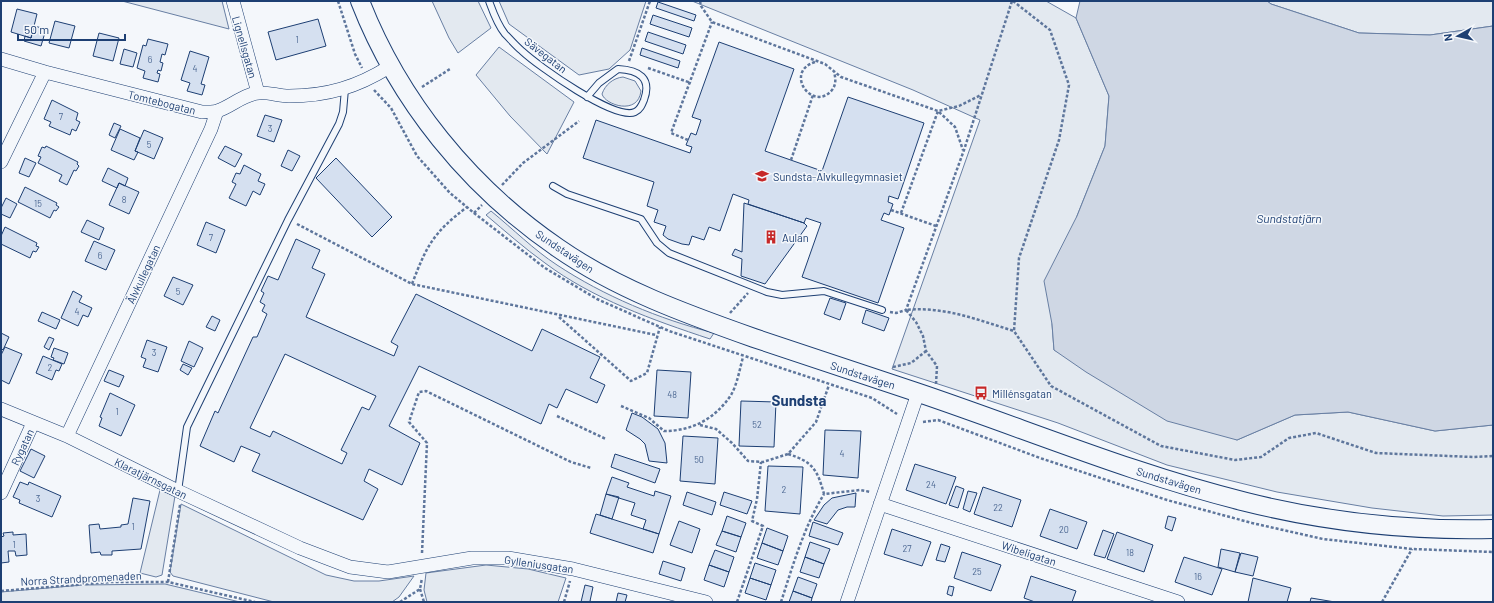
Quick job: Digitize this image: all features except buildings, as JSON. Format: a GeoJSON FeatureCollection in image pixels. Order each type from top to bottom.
{"type":"FeatureCollection","features":[{"type":"Feature","properties":{"kind":"street","name":"Lignellsgatan"},"geometry":{"type":"LineString","coordinates":[[232,1],[258,93]]}},
{"type":"Feature","properties":{"kind":"street","name":"Sundstavägen"},"geometry":{"type":"LineString","coordinates":[[360,1],[389,67],[408,96],[457,160],[486,192],[556,247],[593,270],[669,306],[717,325],[1125,466],[1246,502],[1310,516],[1398,528],[1493,529]]}},
{"type":"Feature","properties":{"kind":"street","name":"Tomtebogatan"},"geometry":{"type":"LineString","coordinates":[[1,59],[45,72],[202,112],[217,111],[244,97],[258,93],[288,96],[318,94],[345,89],[368,80],[389,67]]}},
{"type":"Feature","properties":{"kind":"street"},"geometry":{"type":"LineString","coordinates":[[1,162],[45,72]]}},
{"type":"Feature","properties":{"kind":"street","name":"Älvkullegatan"},"geometry":{"type":"LineString","coordinates":[[67,436],[211,129],[217,111]]}},
{"type":"Feature","properties":{"kind":"street"},"geometry":{"type":"LineString","coordinates":[[847,602],[881,499],[926,396]]}},
{"type":"Feature","properties":{"kind":"street","name":"Klaratjärnsgatan"},"geometry":{"type":"LineString","coordinates":[[1,409],[67,436],[178,491],[300,548]]}},
{"type":"Feature","properties":{"kind":"street","name":"Rygatan"},"geometry":{"type":"LineString","coordinates":[[1,493],[33,423]]}},
{"type":"Feature","properties":{"kind":"street","name":"Wibeligatan"},"geometry":{"type":"LineString","coordinates":[[881,499],[1178,602]]}},
{"type":"Feature","properties":{"kind":"street","name":"Gylleniusgatan"},"geometry":{"type":"LineString","coordinates":[[300,548],[350,568],[388,572],[472,558],[508,558],[574,569],[706,602]]}},
{"type":"Feature","properties":{"kind":"lane","name":"Sävegatan"},"geometry":{"type":"LineString","coordinates":[[489,1],[494,16],[504,32],[523,52],[587,97],[608,108],[627,113],[636,112],[642,106],[647,91],[647,84],[644,78],[626,70]]}},
{"type":"Feature","properties":{"kind":"lane"},"geometry":{"type":"LineString","coordinates":[[587,97],[609,74],[618,69],[626,70]]}},
{"type":"Feature","properties":{"kind":"lane"},"geometry":{"type":"LineString","coordinates":[[178,491],[187,427],[288,220],[338,124],[343,112],[345,89]]}},
{"type":"Feature","properties":{"kind":"lane"},"geometry":{"type":"LineString","coordinates":[[554,186],[567,194],[641,219],[657,243],[669,252],[767,292],[782,296],[824,291],[882,310]]}},
{"type":"Feature","properties":{"kind":"path"},"geometry":{"type":"LineString","coordinates":[[338,1],[360,65]]}},
{"type":"Feature","properties":{"kind":"path"},"geometry":{"type":"LineString","coordinates":[[626,70],[650,1]]}},
{"type":"Feature","properties":{"kind":"path"},"geometry":{"type":"LineString","coordinates":[[700,1],[700,6],[712,22],[830,67],[841,77],[938,111],[955,127],[964,150]]}},
{"type":"Feature","properties":{"kind":"path"},"geometry":{"type":"LineString","coordinates":[[906,310],[964,150],[1013,1],[1050,30],[1069,85],[1060,140],[1019,258],[1014,331],[1051,386],[1161,446],[1235,460],[1261,457],[1289,438],[1316,433],[1376,453],[1473,457],[1493,456]]}},
{"type":"Feature","properties":{"kind":"path"},"geometry":{"type":"LineString","coordinates":[[688,140],[671,133],[691,83],[712,22]]}},
{"type":"Feature","properties":{"kind":"path"},"geometry":{"type":"LineString","coordinates":[[629,61],[636,64]]}},
{"type":"Feature","properties":{"kind":"path"},"geometry":{"type":"LineString","coordinates":[[818,62],[808,65],[802,74],[803,86],[806,91],[813,95],[822,96],[832,91],[836,80],[834,72]]}},
{"type":"Feature","properties":{"kind":"path"},"geometry":{"type":"LineString","coordinates":[[644,66],[691,83]]}},
{"type":"Feature","properties":{"kind":"path"},"geometry":{"type":"LineString","coordinates":[[417,90],[450,69]]}},
{"type":"Feature","properties":{"kind":"path"},"geometry":{"type":"LineString","coordinates":[[791,160],[813,95]]}},
{"type":"Feature","properties":{"kind":"path"},"geometry":{"type":"LineString","coordinates":[[938,111],[959,106],[981,95]]}},
{"type":"Feature","properties":{"kind":"path"},"geometry":{"type":"LineString","coordinates":[[901,213],[938,111]]}},
{"type":"Feature","properties":{"kind":"path"},"geometry":{"type":"LineString","coordinates":[[505,182],[522,163],[579,121]]}},
{"type":"Feature","properties":{"kind":"path"},"geometry":{"type":"LineString","coordinates":[[412,284],[426,250],[440,229],[467,207]]}},
{"type":"Feature","properties":{"kind":"path"},"geometry":{"type":"LineString","coordinates":[[891,210],[936,226]]}},
{"type":"Feature","properties":{"kind":"path"},"geometry":{"type":"LineString","coordinates":[[288,220],[412,284],[558,316],[656,335]]}},
{"type":"Feature","properties":{"kind":"path"},"geometry":{"type":"LineString","coordinates":[[882,310],[896,313],[906,310],[926,308],[956,313],[1014,331]]}},
{"type":"Feature","properties":{"kind":"path"},"geometry":{"type":"LineString","coordinates":[[906,310],[916,322],[923,336],[926,351],[937,366],[926,396]]}},
{"type":"Feature","properties":{"kind":"path"},"geometry":{"type":"LineString","coordinates":[[558,316],[631,381],[646,373],[656,335],[660,327]]}},
{"type":"Feature","properties":{"kind":"path"},"geometry":{"type":"LineString","coordinates":[[621,406],[649,418],[664,431],[679,431],[700,425],[718,410],[732,394],[743,357]]}},
{"type":"Feature","properties":{"kind":"path"},"geometry":{"type":"LineString","coordinates":[[700,425],[716,428],[748,461],[761,462],[788,454],[816,422],[829,385]]}},
{"type":"Feature","properties":{"kind":"path"},"geometry":{"type":"LineString","coordinates":[[400,602],[420,590],[423,583],[422,567],[427,443],[409,422],[420,392],[426,391],[572,462],[591,468]]}},
{"type":"Feature","properties":{"kind":"path"},"geometry":{"type":"LineString","coordinates":[[557,416],[606,439]]}},
{"type":"Feature","properties":{"kind":"path"},"geometry":{"type":"LineString","coordinates":[[781,602],[802,541],[816,508],[824,494],[819,474],[808,461],[788,454]]}},
{"type":"Feature","properties":{"kind":"path"},"geometry":{"type":"LineString","coordinates":[[737,602],[764,526],[752,521],[757,499],[761,462]]}},
{"type":"Feature","properties":{"kind":"path"},"geometry":{"type":"LineString","coordinates":[[824,494],[860,490],[881,499]]}},
{"type":"Feature","properties":{"kind":"path"},"geometry":{"type":"LineString","coordinates":[[168,582],[180,504],[178,491]]}},
{"type":"Feature","properties":{"kind":"path"},"geometry":{"type":"LineString","coordinates":[[1382,602],[1412,549]]}},
{"type":"Feature","properties":{"kind":"path"},"geometry":{"type":"LineString","coordinates":[[564,602],[574,569]]}},
{"type":"Feature","properties":{"kind":"path","name":"Norra Strandpromenaden"},"geometry":{"type":"LineString","coordinates":[[1,591],[103,582],[168,582],[255,602]]}},
{"type":"Feature","properties":{"kind":"path"},"geometry":{"type":"LineString","coordinates":[[420,590],[424,602]]}},
{"type":"Feature","properties":{"kind":"shaded area"},"geometry":{"type":"Polygon","coordinates":[[[122,1],[222,1],[229,29],[122,1]]]}},
{"type":"Feature","properties":{"kind":"shaded area"},"geometry":{"type":"Polygon","coordinates":[[[432,1],[478,1],[491,28],[458,53],[449,38],[432,1]]]}},
{"type":"Feature","properties":{"kind":"shaded area"},"geometry":{"type":"Polygon","coordinates":[[[499,1],[646,1],[630,50],[609,69],[579,75],[509,24],[499,1]]]}},
{"type":"Feature","properties":{"kind":"shaded area"},"geometry":{"type":"Polygon","coordinates":[[[692,1],[1046,1],[1076,18],[1109,96],[1105,146],[1077,216],[1052,324],[1054,350],[1237,440],[1295,415],[1348,412],[1435,431],[1493,425],[1493,515],[1443,516],[1372,508],[1277,492],[1167,465],[1058,423],[892,369],[980,120],[913,90],[692,1]]]}},
{"type":"Feature","properties":{"kind":"shaded area"},"geometry":{"type":"Polygon","coordinates":[[[1267,1],[1493,1],[1493,26],[1430,35],[1359,33],[1271,4],[1267,1]]]}},
{"type":"Feature","properties":{"kind":"shaded area"},"geometry":{"type":"Polygon","coordinates":[[[499,47],[574,102],[547,154],[510,116],[476,75],[499,47]]]}},
{"type":"Feature","properties":{"kind":"shaded area"},"geometry":{"type":"Polygon","coordinates":[[[623,77],[635,81],[641,91],[639,99],[634,104],[628,106],[622,106],[609,102],[602,94],[610,82],[623,77]]]}},
{"type":"Feature","properties":{"kind":"shaded area"},"geometry":{"type":"Polygon","coordinates":[[[491,211],[548,259],[594,287],[653,314],[714,333],[710,339],[645,316],[603,298],[564,276],[545,263],[486,215],[491,211]]]}},
{"type":"Feature","properties":{"kind":"shaded area"},"geometry":{"type":"Polygon","coordinates":[[[160,490],[175,496],[162,575],[156,577],[140,573],[160,490]]]}},
{"type":"Feature","properties":{"kind":"shaded area"},"geometry":{"type":"Polygon","coordinates":[[[181,504],[326,575],[354,581],[379,581],[414,576],[399,597],[392,602],[274,602],[173,576],[170,572],[181,504]]]}},
{"type":"Feature","properties":{"kind":"shaded area"},"geometry":{"type":"Polygon","coordinates":[[[486,565],[528,569],[566,578],[558,602],[427,602],[424,590],[426,573],[486,565]]]}},
{"type":"Feature","properties":{"kind":"shaded area"},"geometry":{"type":"Polygon","coordinates":[[[165,584],[240,602],[1,602],[1,592],[83,585],[165,584]]]}},
{"type":"Feature","properties":{"kind":"water","name":"Sundstatjärn"},"geometry":{"type":"Polygon","coordinates":[[[1080,1],[1267,1],[1271,4],[1359,33],[1430,35],[1493,26],[1493,425],[1435,431],[1348,412],[1295,415],[1237,440],[1167,421],[1086,372],[1054,350],[1052,324],[1044,281],[1077,216],[1105,146],[1109,96],[1076,18],[1080,1]]]}},
{"type":"Feature","properties":{"kind":"place","name":"Sundsta-Älvkullegymnasiet"},"geometry":{"type":"Point","coordinates":[762,176]}},
{"type":"Feature","properties":{"kind":"place","name":"Aulan"},"geometry":{"type":"Point","coordinates":[771,237]}},
{"type":"Feature","properties":{"kind":"place","name":"Millénsgatan"},"geometry":{"type":"Point","coordinates":[981,393]}},
{"type":"Feature","properties":{"kind":"district","name":"Sundsta"},"geometry":{"type":"Point","coordinates":[799,400]}}]}
